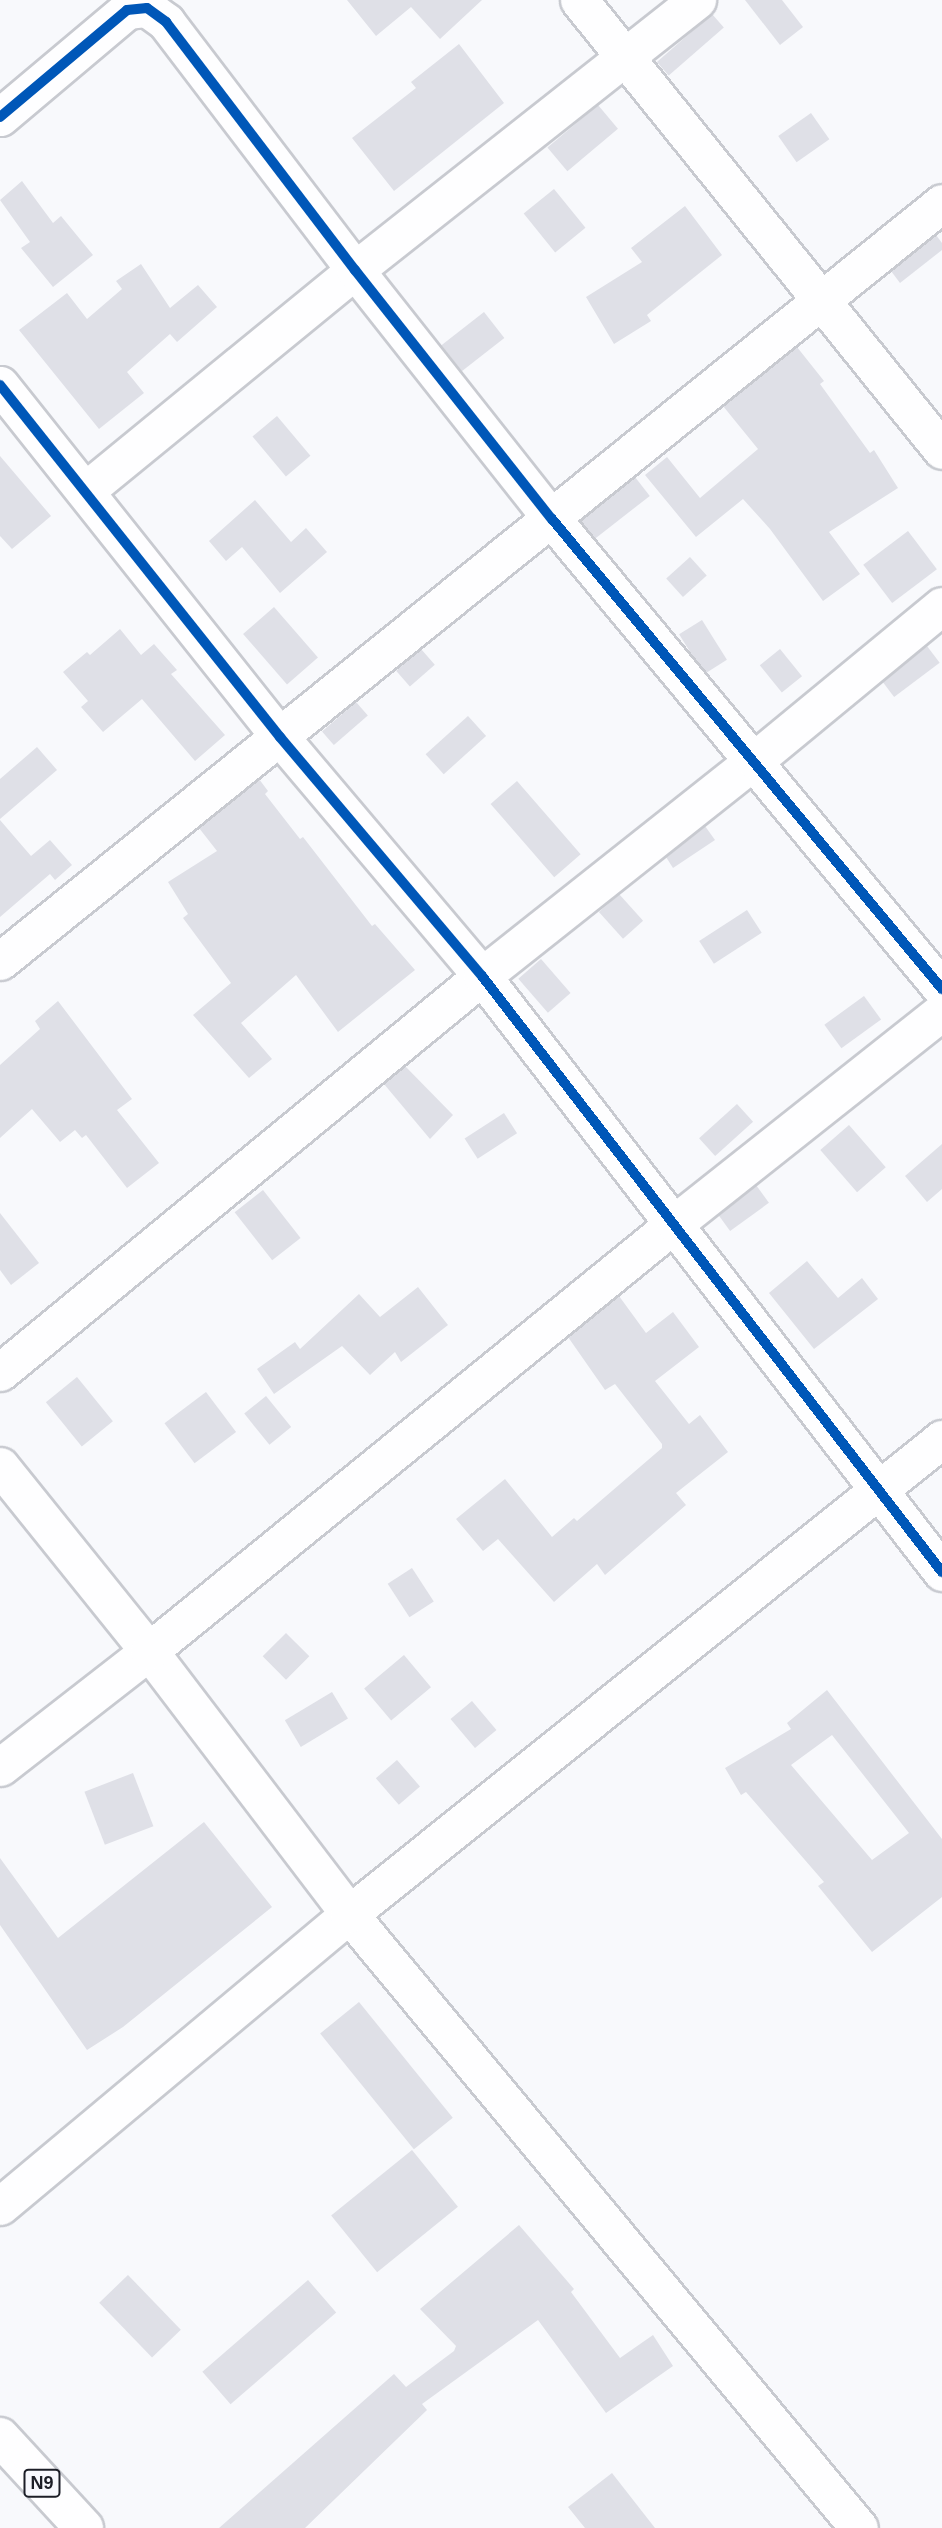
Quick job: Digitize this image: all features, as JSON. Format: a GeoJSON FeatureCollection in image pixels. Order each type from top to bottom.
{"type":"FeatureCollection","features":[{"type":"Feature","properties":{"kind":"main road","name":"N9"},"geometry":{"type":"LineString","coordinates":[[0,2437],[84,2528]]}},
{"type":"Feature","properties":{"kind":"street"},"geometry":{"type":"LineString","coordinates":[[579,0],[942,450]]}},
{"type":"Feature","properties":{"kind":"street"},"geometry":{"type":"LineString","coordinates":[[85,491],[355,270],[697,0]]}},
{"type":"Feature","properties":{"kind":"street"},"geometry":{"type":"LineString","coordinates":[[0,117],[127,10],[147,8],[166,22],[355,270],[552,519],[942,989]]}},
{"type":"Feature","properties":{"kind":"street"},"geometry":{"type":"LineString","coordinates":[[1,957],[552,519],[942,202]]}},
{"type":"Feature","properties":{"kind":"street"},"geometry":{"type":"LineString","coordinates":[[0,385],[280,737],[482,976],[676,1223],[942,1572]]}},
{"type":"Feature","properties":{"kind":"street"},"geometry":{"type":"LineString","coordinates":[[0,1372],[482,976],[754,760],[942,606]]}},
{"type":"Feature","properties":{"kind":"street"},"geometry":{"type":"LineString","coordinates":[[0,1767],[149,1651],[942,1011]]}},
{"type":"Feature","properties":{"kind":"street"},"geometry":{"type":"LineString","coordinates":[[0,2206],[348,1914],[942,1439]]}},
{"type":"Feature","properties":{"kind":"street"},"geometry":{"type":"LineString","coordinates":[[0,1466],[149,1651],[348,1914],[859,2528]]}},
{"type":"Feature","properties":{"kind":"building"},"geometry":{"type":"Polygon","coordinates":[[[347,0],[482,0],[440,39],[411,7],[376,36],[347,0]]]}},
{"type":"Feature","properties":{"kind":"building"},"geometry":{"type":"Polygon","coordinates":[[[745,0],[782,0],[803,27],[780,45],[745,0]]]}},
{"type":"Feature","properties":{"kind":"building"},"geometry":{"type":"Polygon","coordinates":[[[712,14],[724,28],[669,75],[657,62],[712,14]]]}},
{"type":"Feature","properties":{"kind":"building"},"geometry":{"type":"Polygon","coordinates":[[[459,44],[504,103],[394,191],[352,138],[416,88],[411,82],[459,44]]]}},
{"type":"Feature","properties":{"kind":"building"},"geometry":{"type":"Polygon","coordinates":[[[598,105],[618,129],[567,171],[547,147],[598,105]]]}},
{"type":"Feature","properties":{"kind":"building"},"geometry":{"type":"Polygon","coordinates":[[[811,113],[829,139],[797,162],[778,136],[811,113]]]}},
{"type":"Feature","properties":{"kind":"building"},"geometry":{"type":"Polygon","coordinates":[[[22,181],[53,223],[61,216],[93,255],[53,287],[21,248],[30,242],[0,200],[22,181]]]}},
{"type":"Feature","properties":{"kind":"building"},"geometry":{"type":"Polygon","coordinates":[[[554,189],[585,228],[555,252],[524,214],[554,189]]]}},
{"type":"Feature","properties":{"kind":"building"},"geometry":{"type":"Polygon","coordinates":[[[685,206],[722,255],[647,315],[651,321],[614,344],[586,297],[642,262],[631,248],[685,206]]]}},
{"type":"Feature","properties":{"kind":"building"},"geometry":{"type":"Polygon","coordinates":[[[936,235],[942,243],[942,250],[900,283],[891,271],[936,235]]]}},
{"type":"Feature","properties":{"kind":"building"},"geometry":{"type":"Polygon","coordinates":[[[141,264],[170,308],[198,285],[217,307],[177,342],[170,334],[127,372],[144,393],[99,429],[19,330],[67,293],[87,319],[122,289],[116,281],[141,264]]]}},
{"type":"Feature","properties":{"kind":"building"},"geometry":{"type":"Polygon","coordinates":[[[484,312],[504,338],[462,371],[441,345],[484,312]]]}},
{"type":"Feature","properties":{"kind":"building"},"geometry":{"type":"Polygon","coordinates":[[[797,347],[824,381],[820,384],[870,453],[874,450],[898,488],[829,532],[860,574],[823,601],[770,529],[743,499],[696,537],[645,475],[667,457],[700,498],[758,449],[723,406],[797,347]]]}},
{"type":"Feature","properties":{"kind":"building"},"geometry":{"type":"Polygon","coordinates":[[[277,416],[310,456],[286,476],[252,437],[277,416]]]}},
{"type":"Feature","properties":{"kind":"building"},"geometry":{"type":"Polygon","coordinates":[[[0,456],[51,516],[12,549],[0,536],[0,456]]]}},
{"type":"Feature","properties":{"kind":"building"},"geometry":{"type":"Polygon","coordinates":[[[635,477],[650,496],[595,539],[580,520],[635,477]]]}},
{"type":"Feature","properties":{"kind":"building"},"geometry":{"type":"Polygon","coordinates":[[[255,500],[291,542],[306,528],[327,552],[280,593],[242,547],[226,561],[209,541],[255,500]]]}},
{"type":"Feature","properties":{"kind":"building"},"geometry":{"type":"Polygon","coordinates":[[[908,531],[937,569],[892,603],[863,565],[908,531]]]}},
{"type":"Feature","properties":{"kind":"building"},"geometry":{"type":"Polygon","coordinates":[[[690,557],[707,576],[683,597],[666,578],[690,557]]]}},
{"type":"Feature","properties":{"kind":"building"},"geometry":{"type":"Polygon","coordinates":[[[274,607],[318,658],[287,684],[243,634],[274,607]]]}},
{"type":"Feature","properties":{"kind":"building"},"geometry":{"type":"Polygon","coordinates":[[[702,620],[727,660],[704,674],[679,634],[702,620]]]}},
{"type":"Feature","properties":{"kind":"building"},"geometry":{"type":"Polygon","coordinates":[[[120,629],[141,655],[154,644],[177,670],[171,674],[225,735],[195,761],[142,699],[103,732],[81,707],[88,701],[63,672],[87,652],[90,655],[120,629]]]}},
{"type":"Feature","properties":{"kind":"building"},"geometry":{"type":"Polygon","coordinates":[[[927,646],[940,663],[894,697],[881,680],[927,646]]]}},
{"type":"Feature","properties":{"kind":"building"},"geometry":{"type":"Polygon","coordinates":[[[421,649],[435,665],[410,686],[396,671],[421,649]]]}},
{"type":"Feature","properties":{"kind":"building"},"geometry":{"type":"Polygon","coordinates":[[[780,649],[802,676],[782,693],[760,665],[780,649]]]}},
{"type":"Feature","properties":{"kind":"building"},"geometry":{"type":"Polygon","coordinates":[[[356,702],[368,716],[334,745],[322,732],[356,702]]]}},
{"type":"Feature","properties":{"kind":"building"},"geometry":{"type":"Polygon","coordinates":[[[468,716],[486,736],[444,774],[426,754],[468,716]]]}},
{"type":"Feature","properties":{"kind":"building"},"geometry":{"type":"Polygon","coordinates":[[[37,747],[57,770],[0,819],[0,779],[37,747]]]}},
{"type":"Feature","properties":{"kind":"building"},"geometry":{"type":"Polygon","coordinates":[[[259,779],[268,791],[265,794],[300,839],[303,837],[372,926],[375,924],[415,970],[338,1032],[296,975],[241,1023],[272,1059],[249,1078],[193,1015],[231,983],[183,918],[188,914],[168,882],[217,851],[199,828],[259,779]]]}},
{"type":"Feature","properties":{"kind":"building"},"geometry":{"type":"Polygon","coordinates":[[[517,781],[581,854],[554,877],[491,804],[517,781]]]}},
{"type":"Feature","properties":{"kind":"building"},"geometry":{"type":"Polygon","coordinates":[[[0,820],[31,856],[50,840],[72,865],[55,880],[50,874],[0,917],[0,820]]]}},
{"type":"Feature","properties":{"kind":"building"},"geometry":{"type":"Polygon","coordinates":[[[705,826],[715,840],[673,868],[666,857],[705,826]]]}},
{"type":"Feature","properties":{"kind":"building"},"geometry":{"type":"Polygon","coordinates":[[[619,894],[643,921],[623,939],[599,912],[619,894]]]}},
{"type":"Feature","properties":{"kind":"building"},"geometry":{"type":"Polygon","coordinates":[[[747,910],[762,933],[714,964],[699,941],[747,910]]]}},
{"type":"Feature","properties":{"kind":"building"},"geometry":{"type":"Polygon","coordinates":[[[541,959],[571,993],[548,1013],[518,979],[541,959]]]}},
{"type":"Feature","properties":{"kind":"building"},"geometry":{"type":"Polygon","coordinates":[[[864,996],[881,1019],[841,1048],[824,1025],[864,996]]]}},
{"type":"Feature","properties":{"kind":"building"},"geometry":{"type":"Polygon","coordinates":[[[58,1001],[132,1099],[117,1110],[159,1163],[127,1188],[86,1135],[82,1138],[75,1130],[60,1142],[32,1109],[0,1138],[0,1065],[40,1029],[35,1021],[58,1001]]]}},
{"type":"Feature","properties":{"kind":"building"},"geometry":{"type":"Polygon","coordinates":[[[405,1066],[453,1115],[430,1139],[384,1084],[405,1066]]]}},
{"type":"Feature","properties":{"kind":"building"},"geometry":{"type":"Polygon","coordinates":[[[737,1104],[753,1122],[715,1156],[699,1138],[737,1104]]]}},
{"type":"Feature","properties":{"kind":"building"},"geometry":{"type":"Polygon","coordinates":[[[504,1113],[517,1133],[478,1159],[465,1139],[504,1113]]]}},
{"type":"Feature","properties":{"kind":"building"},"geometry":{"type":"Polygon","coordinates":[[[849,1125],[886,1167],[857,1192],[820,1150],[849,1125]]]}},
{"type":"Feature","properties":{"kind":"building"},"geometry":{"type":"Polygon","coordinates":[[[942,1144],[942,1189],[927,1202],[905,1176],[942,1144]]]}},
{"type":"Feature","properties":{"kind":"building"},"geometry":{"type":"Polygon","coordinates":[[[756,1185],[769,1203],[730,1231],[717,1213],[756,1185]]]}},
{"type":"Feature","properties":{"kind":"building"},"geometry":{"type":"Polygon","coordinates":[[[263,1190],[301,1238],[272,1260],[235,1212],[263,1190]]]}},
{"type":"Feature","properties":{"kind":"building"},"geometry":{"type":"Polygon","coordinates":[[[0,1213],[39,1263],[11,1285],[0,1270],[0,1213]]]}},
{"type":"Feature","properties":{"kind":"building"},"geometry":{"type":"Polygon","coordinates":[[[807,1261],[838,1298],[862,1278],[878,1299],[814,1349],[769,1293],[807,1261]]]}},
{"type":"Feature","properties":{"kind":"building"},"geometry":{"type":"Polygon","coordinates":[[[418,1287],[448,1325],[401,1362],[395,1352],[370,1375],[342,1346],[274,1394],[257,1369],[295,1342],[300,1349],[359,1294],[380,1317],[418,1287]]]}},
{"type":"Feature","properties":{"kind":"building"},"geometry":{"type":"Polygon","coordinates":[[[619,1296],[646,1333],[673,1312],[699,1347],[655,1381],[689,1424],[700,1415],[728,1452],[676,1493],[686,1505],[605,1575],[597,1564],[554,1602],[498,1539],[483,1551],[456,1519],[505,1479],[552,1537],[574,1518],[577,1521],[662,1448],[662,1444],[615,1384],[605,1390],[568,1337],[619,1296]]]}},
{"type":"Feature","properties":{"kind":"building"},"geometry":{"type":"Polygon","coordinates":[[[77,1377],[113,1421],[82,1446],[46,1402],[77,1377]]]}},
{"type":"Feature","properties":{"kind":"building"},"geometry":{"type":"Polygon","coordinates":[[[206,1392],[236,1432],[195,1463],[164,1423],[206,1392]]]}},
{"type":"Feature","properties":{"kind":"building"},"geometry":{"type":"Polygon","coordinates":[[[266,1396],[291,1427],[269,1445],[244,1414],[266,1396]]]}},
{"type":"Feature","properties":{"kind":"building"},"geometry":{"type":"Polygon","coordinates":[[[412,1568],[434,1602],[409,1617],[388,1584],[412,1568]]]}},
{"type":"Feature","properties":{"kind":"building"},"geometry":{"type":"Polygon","coordinates":[[[286,1633],[309,1656],[286,1680],[263,1656],[286,1633]]]}},
{"type":"Feature","properties":{"kind":"building"},"geometry":{"type":"Polygon","coordinates":[[[404,1655],[431,1687],[391,1721],[364,1688],[404,1655]]]}},
{"type":"Feature","properties":{"kind":"building"},"geometry":{"type":"Polygon","coordinates":[[[827,1690],[942,1839],[942,1897],[872,1952],[818,1886],[824,1882],[746,1792],[741,1795],[725,1768],[791,1729],[787,1723],[827,1690]],[[832,1735],[791,1765],[872,1860],[909,1833],[832,1735]]]}},
{"type":"Feature","properties":{"kind":"building"},"geometry":{"type":"Polygon","coordinates":[[[332,1692],[348,1719],[301,1747],[285,1720],[332,1692]]]}},
{"type":"Feature","properties":{"kind":"building"},"geometry":{"type":"Polygon","coordinates":[[[472,1701],[496,1730],[475,1748],[451,1719],[472,1701]]]}},
{"type":"Feature","properties":{"kind":"building"},"geometry":{"type":"Polygon","coordinates":[[[397,1760],[420,1786],[399,1805],[376,1778],[397,1760]]]}},
{"type":"Feature","properties":{"kind":"building"},"geometry":{"type":"Polygon","coordinates":[[[133,1773],[153,1826],[105,1845],[84,1792],[133,1773]]]}},
{"type":"Feature","properties":{"kind":"building"},"geometry":{"type":"Polygon","coordinates":[[[204,1822],[272,1907],[123,2027],[87,2050],[0,1925],[0,1858],[58,1938],[204,1822]]]}},
{"type":"Feature","properties":{"kind":"building"},"geometry":{"type":"Polygon","coordinates":[[[359,2002],[453,2118],[414,2149],[320,2033],[359,2002]]]}},
{"type":"Feature","properties":{"kind":"building"},"geometry":{"type":"Polygon","coordinates":[[[412,2150],[458,2207],[377,2272],[331,2215],[412,2150]]]}},
{"type":"Feature","properties":{"kind":"building"},"geometry":{"type":"Polygon","coordinates":[[[519,2225],[574,2289],[571,2292],[620,2358],[653,2335],[673,2366],[606,2413],[538,2320],[422,2404],[427,2410],[305,2528],[219,2528],[394,2374],[406,2387],[454,2351],[456,2346],[420,2309],[519,2225]]]}},
{"type":"Feature","properties":{"kind":"building"},"geometry":{"type":"Polygon","coordinates":[[[128,2275],[181,2330],[152,2357],[99,2303],[128,2275]]]}},
{"type":"Feature","properties":{"kind":"building"},"geometry":{"type":"Polygon","coordinates":[[[308,2280],[336,2312],[231,2404],[202,2372],[308,2280]]]}},
{"type":"Feature","properties":{"kind":"building"},"geometry":{"type":"Polygon","coordinates":[[[612,2473],[655,2528],[585,2528],[568,2507],[612,2473]]]}},
{"type":"Feature","properties":{"kind":"cycle path"},"geometry":{"type":"LineString","coordinates":[[0,117],[127,10],[147,8],[166,22],[355,270],[552,519],[942,989]]}},
{"type":"Feature","properties":{"kind":"cycle path"},"geometry":{"type":"LineString","coordinates":[[0,385],[280,737],[482,976],[942,1572]]}}]}
